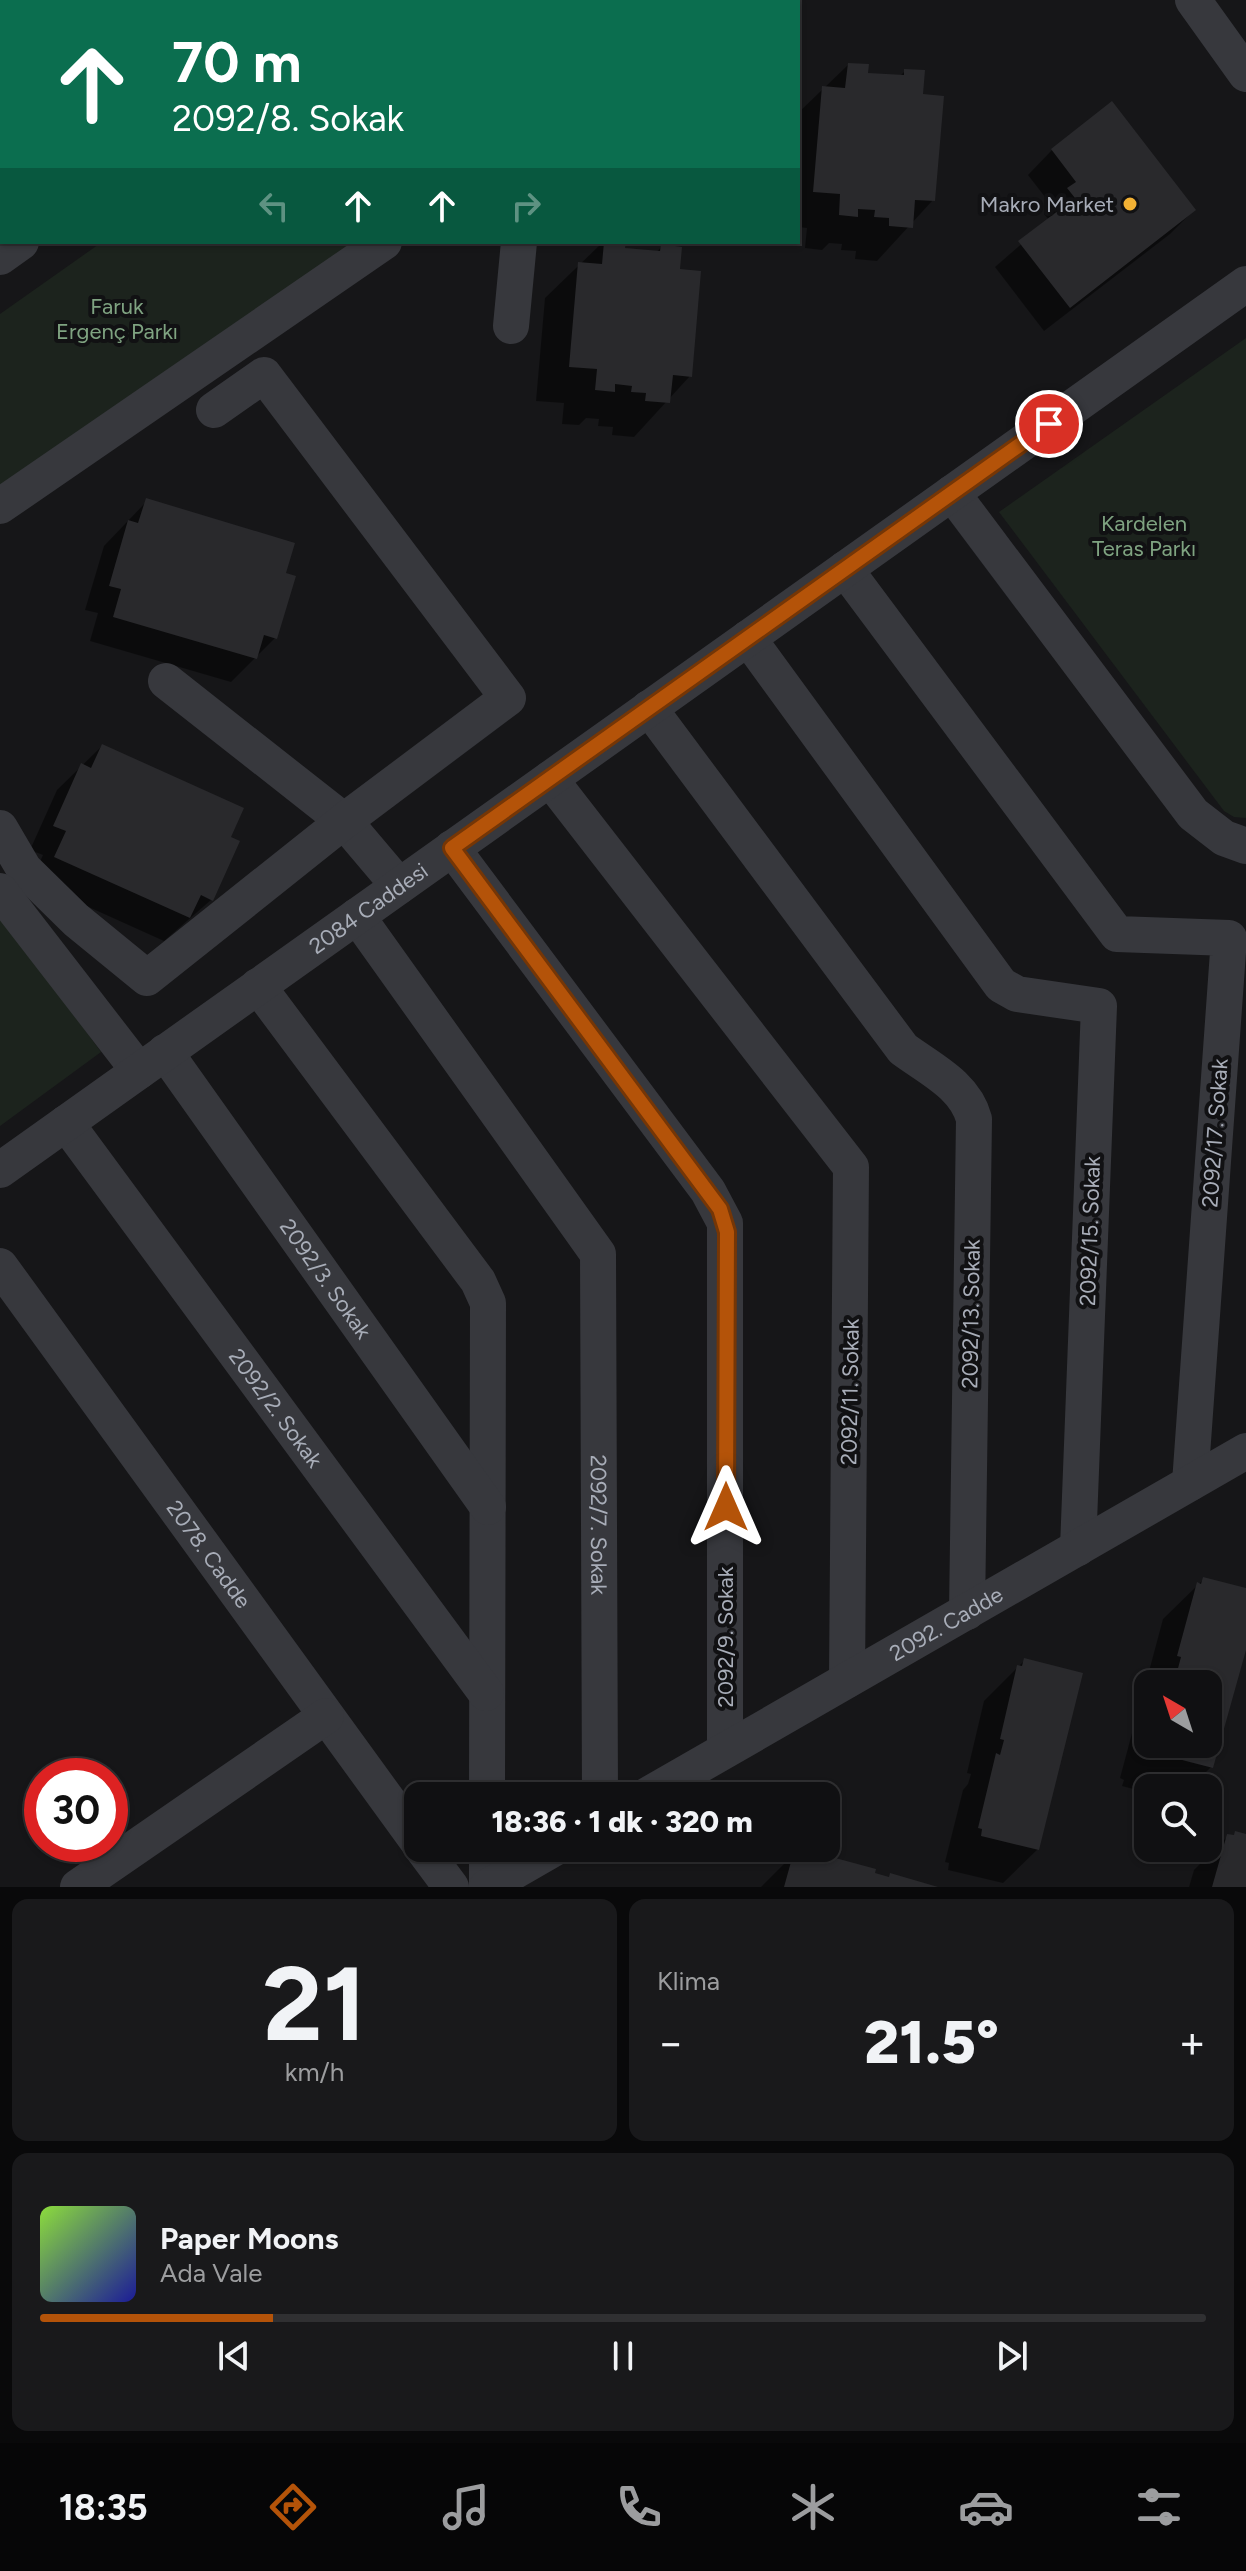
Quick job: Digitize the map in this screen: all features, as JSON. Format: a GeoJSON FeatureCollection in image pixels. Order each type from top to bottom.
{"type":"FeatureCollection","features":[{"type":"Feature","properties":{"kind":"street"},"geometry":{"type":"LineString","coordinates":[[1193,0],[1246,74]]}},
{"type":"Feature","properties":{"kind":"street"},"geometry":{"type":"LineString","coordinates":[[0,257],[18,244]]}},
{"type":"Feature","properties":{"kind":"street"},"geometry":{"type":"LineString","coordinates":[[0,506],[381,244]]}},
{"type":"Feature","properties":{"kind":"street"},"geometry":{"type":"LineString","coordinates":[[511,326],[519,244]]}},
{"type":"Feature","properties":{"kind":"street","name":"2084 Caddesi"},"geometry":{"type":"LineString","coordinates":[[0,1170],[1246,284]]}},
{"type":"Feature","properties":{"kind":"street"},"geometry":{"type":"LineString","coordinates":[[0,828],[24,869],[76,920],[147,978],[344,821],[508,698],[264,375],[214,410]]}},
{"type":"Feature","properties":{"kind":"street"},"geometry":{"type":"LineString","coordinates":[[952,493],[1193,814],[1215,833],[1246,846]]}},
{"type":"Feature","properties":{"kind":"street","name":"2092/17. Sokak"},"geometry":{"type":"LineString","coordinates":[[845,569],[1117,934],[1229,938],[1190,1483]]}},
{"type":"Feature","properties":{"kind":"street","name":"2092/15. Sokak"},"geometry":{"type":"LineString","coordinates":[[748,638],[1009,991],[1099,1006],[1078,1548]]}},
{"type":"Feature","properties":{"kind":"street"},"geometry":{"type":"LineString","coordinates":[[166,681],[344,821],[399,886]]}},
{"type":"Feature","properties":{"kind":"street","name":"2092/13. Sokak"},"geometry":{"type":"LineString","coordinates":[[649,708],[903,1049],[959,1090],[970,1104],[974,1119],[967,1612]]}},
{"type":"Feature","properties":{"kind":"street","name":"2092/11. Sokak"},"geometry":{"type":"LineString","coordinates":[[550,779],[847,1161],[852,1174],[847,1680]]}},
{"type":"Feature","properties":{"kind":"street","name":"2092/9. Sokak"},"geometry":{"type":"LineString","coordinates":[[452,848],[708,1191],[720,1209],[727,1232],[725,1750]]}},
{"type":"Feature","properties":{"kind":"street","name":"2092/3. Sokak"},"geometry":{"type":"LineString","coordinates":[[0,891],[152,1062],[488,1507]]}},
{"type":"Feature","properties":{"kind":"street","name":"2092/7. Sokak"},"geometry":{"type":"LineString","coordinates":[[357,916],[598,1254],[600,1782]]}},
{"type":"Feature","properties":{"kind":"street"},"geometry":{"type":"LineString","coordinates":[[258,986],[478,1281],[488,1303],[487,1782]]}},
{"type":"Feature","properties":{"kind":"street","name":"2092/2. Sokak"},"geometry":{"type":"LineString","coordinates":[[66,1123],[486,1693]]}},
{"type":"Feature","properties":{"kind":"street","name":"2078. Cadde"},"geometry":{"type":"LineString","coordinates":[[0,1266],[404,1823]]}},
{"type":"Feature","properties":{"kind":"street","name":"2092. Cadde"},"geometry":{"type":"LineString","coordinates":[[670,1782],[1246,1451]]}},
{"type":"Feature","properties":{"kind":"street"},"geometry":{"type":"LineString","coordinates":[[78,1887],[326,1716]]}},
{"type":"Feature","properties":{"kind":"street"},"geometry":{"type":"LineString","coordinates":[[432,1862],[451,1887]]}},
{"type":"Feature","properties":{"kind":"street"},"geometry":{"type":"LineString","coordinates":[[487,1862],[487,1887],[531,1862]]}},
{"type":"Feature","properties":{"kind":"green space","name":"Faruk Ergenç Parkı"},"geometry":{"type":"Polygon","coordinates":[[[99,244],[351,244],[0,486],[0,314],[99,244]]]}},
{"type":"Feature","properties":{"kind":"green space","name":"Kardelen Teras Parkı"},"geometry":{"type":"Polygon","coordinates":[[[1246,338],[1246,818],[1234,817],[1224,811],[999,512],[1246,338]]]}},
{"type":"Feature","properties":{"kind":"green space"},"geometry":{"type":"Polygon","coordinates":[[[0,914],[101,1052],[0,1126],[0,914]]]}},
{"type":"Feature","properties":{"kind":"building"},"geometry":{"type":"Polygon","coordinates":[[[848,63],[869,64],[868,73],[904,75],[904,69],[925,70],[923,94],[944,96],[935,201],[915,200],[913,228],[889,226],[889,218],[874,217],[875,210],[858,209],[858,217],[839,215],[840,194],[813,192],[822,86],[845,88],[848,63]]]}},
{"type":"Feature","properties":{"kind":"building","name":"Makro Market"},"geometry":{"type":"Polygon","coordinates":[[[1112,101],[1196,210],[1070,308],[1018,241],[1075,198],[1067,188],[1076,182],[1051,149],[1112,101]]]}},
{"type":"Feature","properties":{"kind":"building"},"geometry":{"type":"Polygon","coordinates":[[[604,244],[626,244],[625,248],[660,251],[661,244],[682,247],[680,269],[701,271],[692,377],[673,375],[670,403],[645,401],[646,393],[631,392],[632,386],[615,384],[615,392],[595,390],[597,369],[569,367],[578,262],[602,264],[604,244]]]}},
{"type":"Feature","properties":{"kind":"building"},"geometry":{"type":"Polygon","coordinates":[[[146,498],[295,543],[286,573],[296,576],[277,639],[264,635],[257,659],[113,617],[121,589],[109,586],[128,520],[138,523],[146,498]]]}},
{"type":"Feature","properties":{"kind":"building"},"geometry":{"type":"Polygon","coordinates":[[[102,744],[244,808],[231,837],[240,841],[213,901],[201,895],[190,918],[54,857],[66,831],[53,826],[81,763],[91,768],[102,744]]]}},
{"type":"Feature","properties":{"kind":"building"},"geometry":{"type":"Polygon","coordinates":[[[1203,1577],[1246,1588],[1246,1650],[1222,1736],[1222,1670],[1178,1670],[1181,1657],[1177,1656],[1197,1582],[1201,1584],[1203,1577]]]}},
{"type":"Feature","properties":{"kind":"building"},"geometry":{"type":"Polygon","coordinates":[[[1024,1658],[1083,1673],[1039,1850],[981,1836],[982,1829],[978,1828],[996,1753],[1000,1755],[1004,1740],[1000,1739],[1017,1665],[1022,1666],[1024,1658]]]}},
{"type":"Feature","properties":{"kind":"building"},"geometry":{"type":"Polygon","coordinates":[[[1174,1758],[1216,1758],[1213,1768],[1174,1758]]]}},
{"type":"Feature","properties":{"kind":"building"},"geometry":{"type":"Polygon","coordinates":[[[1235,1831],[1246,1834],[1246,1887],[1212,1887],[1219,1862],[1222,1862],[1227,1834],[1234,1835],[1235,1831]]]}},
{"type":"Feature","properties":{"kind":"building"},"geometry":{"type":"Polygon","coordinates":[[[840,1859],[876,1869],[875,1873],[889,1877],[890,1873],[938,1887],[784,1887],[791,1862],[840,1862],[840,1859]]]}},
{"type":"Feature","properties":{"kind":"place","name":"Makro Market"},"geometry":{"type":"Point","coordinates":[1130,204]}},
{"type":"Feature","properties":{"kind":"route"},"geometry":{"type":"LineString","coordinates":[[726,1507],[727,1232],[720,1209],[452,848],[1049,424]]}}]}
